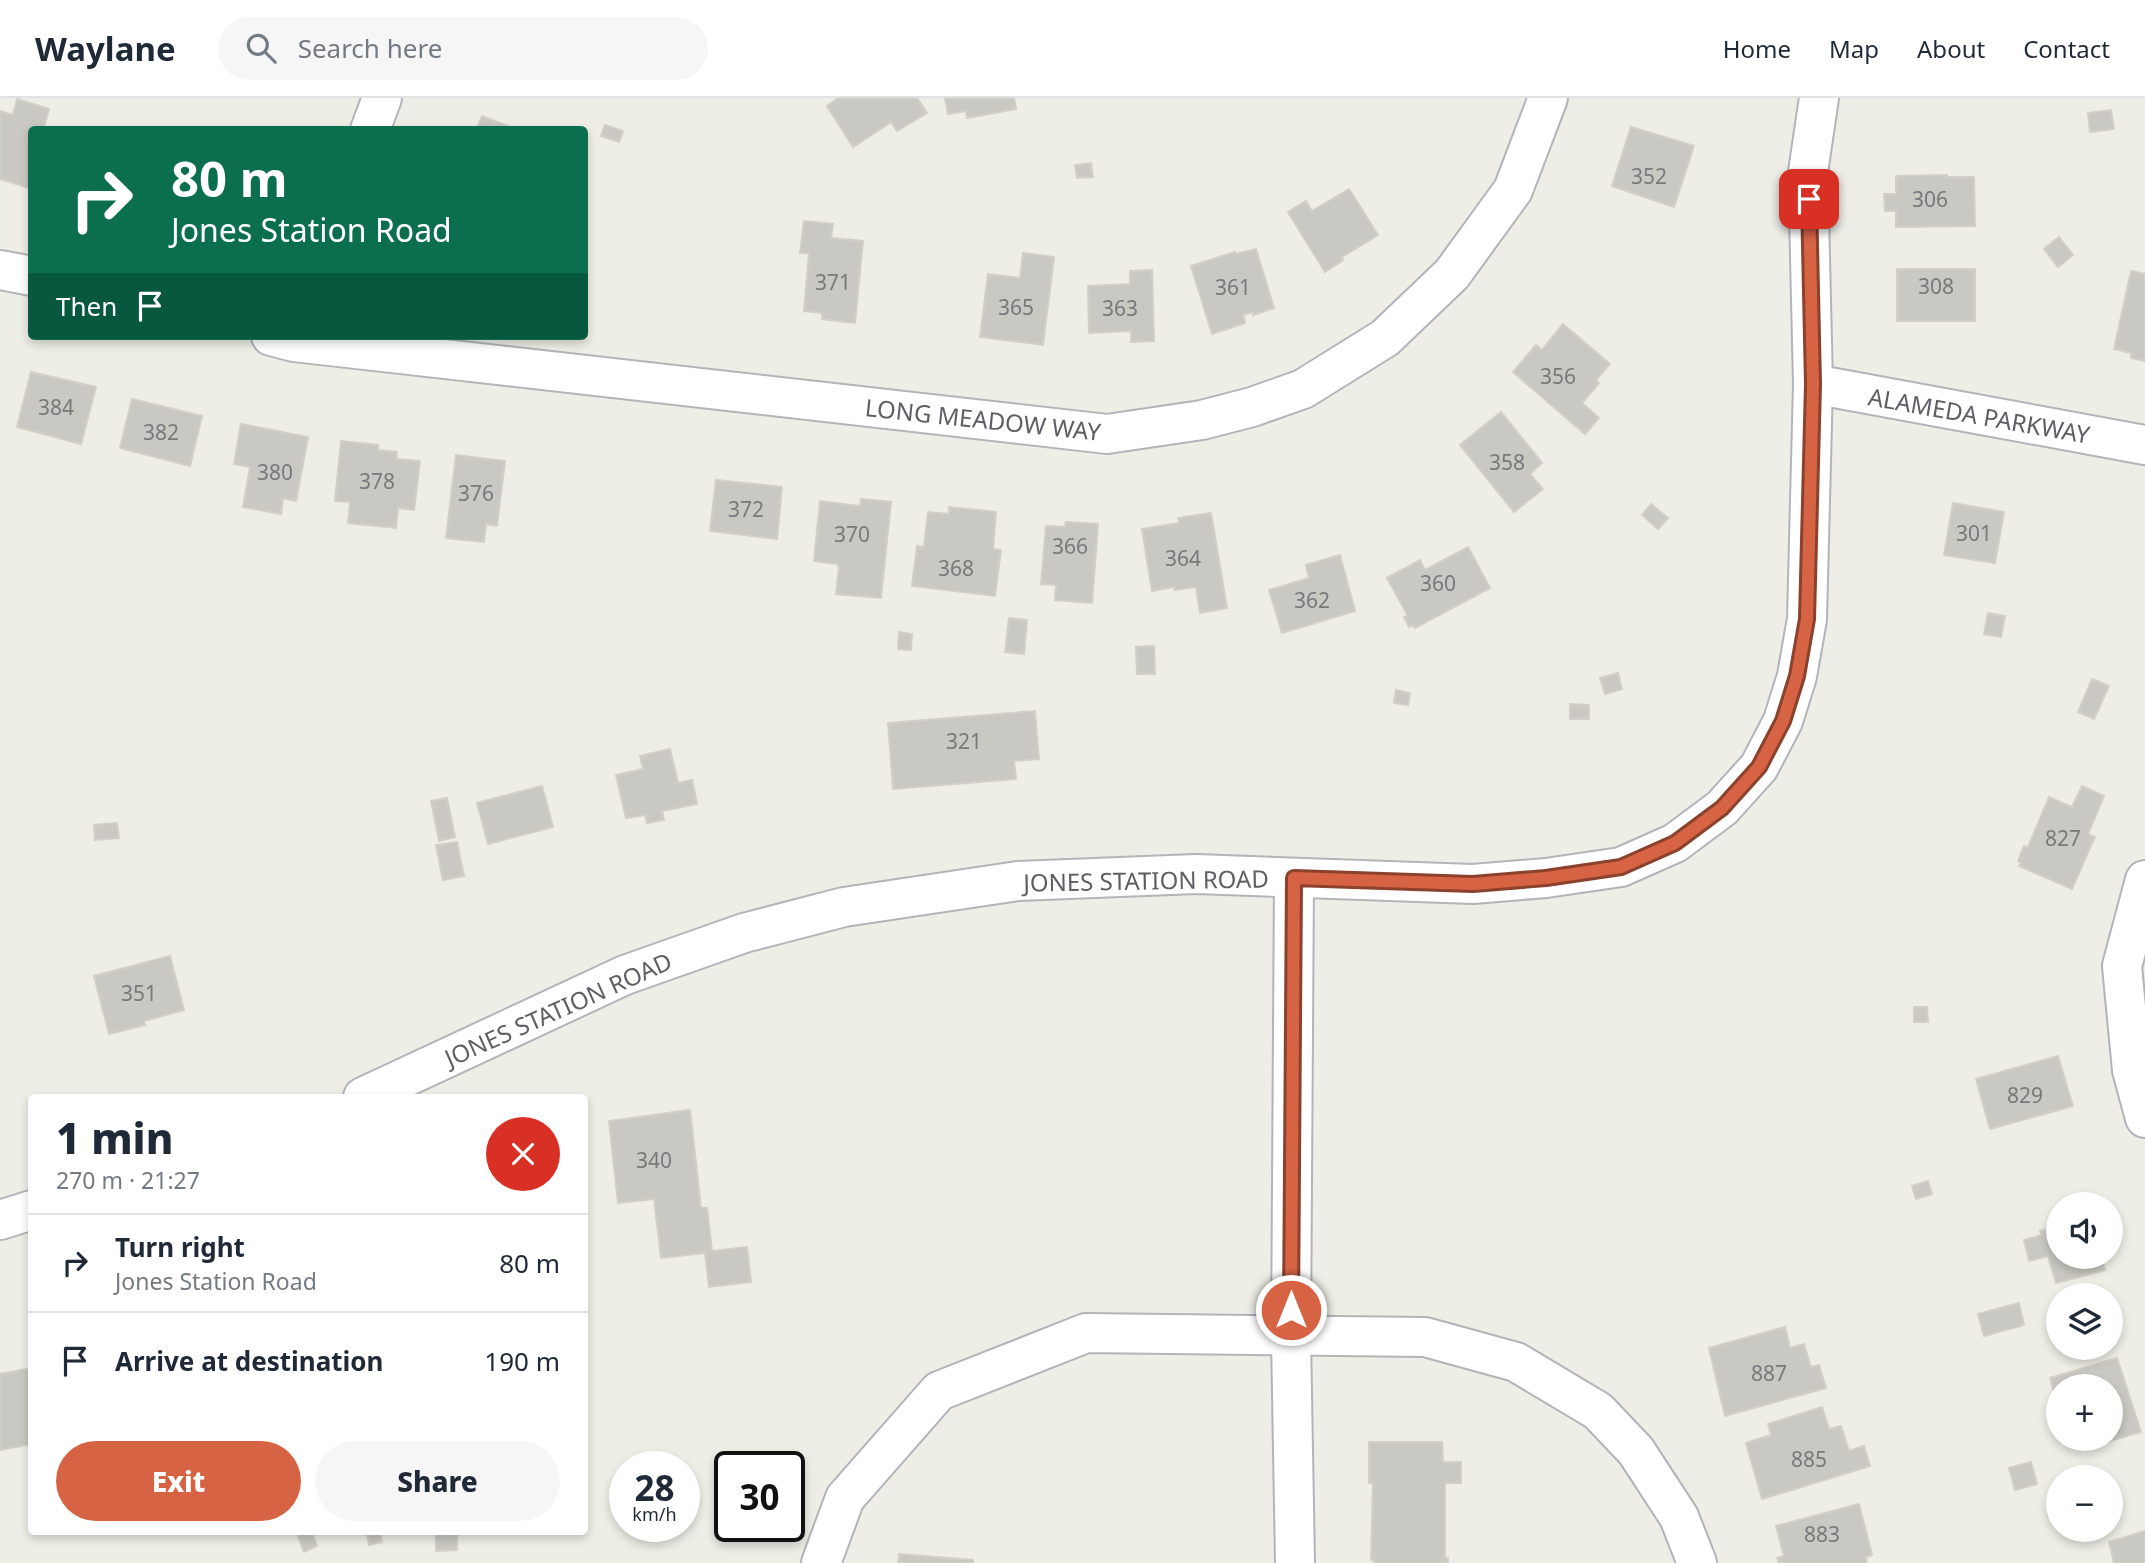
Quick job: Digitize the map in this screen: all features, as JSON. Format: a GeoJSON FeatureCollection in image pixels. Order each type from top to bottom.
{"type":"FeatureCollection","features":[{"type":"Feature","properties":{"kind":"street"},"geometry":{"type":"LineString","coordinates":[[372,126],[382,98]]}},
{"type":"Feature","properties":{"kind":"street","name":"LONG MEADOW WAY"},"geometry":{"type":"LineString","coordinates":[[304,340],[1107,434],[1202,420],[1252,407],[1303,389],[1385,338],[1452,274],[1513,190],[1548,98]]}},
{"type":"Feature","properties":{"kind":"street","name":"JONES STATION ROAD"},"geometry":{"type":"LineString","coordinates":[[369,1094],[625,975],[744,933],[845,907],[1018,881],[1196,874],[1473,884],[1546,878],[1621,867],[1675,843],[1722,808],[1759,767],[1783,721],[1797,676],[1807,619],[1813,384],[1808,173],[1819,98]]}},
{"type":"Feature","properties":{"kind":"street"},"geometry":{"type":"LineString","coordinates":[[0,270],[28,275]]}},
{"type":"Feature","properties":{"kind":"street","name":"ALAMEDA PARKWAY"},"geometry":{"type":"LineString","coordinates":[[1813,384],[2145,445]]}},
{"type":"Feature","properties":{"kind":"street"},"geometry":{"type":"LineString","coordinates":[[1294,878],[1291,1337],[1295,1563]]}},
{"type":"Feature","properties":{"kind":"street"},"geometry":{"type":"LineString","coordinates":[[2145,880],[2122,966],[2132,1070],[2145,1118]]}},
{"type":"Feature","properties":{"kind":"street"},"geometry":{"type":"LineString","coordinates":[[0,1220],[28,1211]]}},
{"type":"Feature","properties":{"kind":"street"},"geometry":{"type":"LineString","coordinates":[[821,1563],[845,1498],[939,1391],[1086,1334],[1424,1337],[1516,1362],[1598,1411],[1636,1451],[1679,1517],[1697,1563]]}},
{"type":"Feature","properties":{"kind":"building"},"geometry":{"type":"Polygon","coordinates":[[[838,98],[917,98],[927,113],[897,131],[891,122],[853,147],[827,106],[838,98]]]}},
{"type":"Feature","properties":{"kind":"building"},"geometry":{"type":"Polygon","coordinates":[[[945,98],[1014,98],[1016,109],[967,118],[966,111],[948,114],[945,98]]]}},
{"type":"Feature","properties":{"kind":"building"},"geometry":{"type":"Polygon","coordinates":[[[17,99],[49,109],[44,126],[28,126],[28,188],[0,179],[0,111],[13,115],[17,99]]]}},
{"type":"Feature","properties":{"kind":"building"},"geometry":{"type":"Polygon","coordinates":[[[2111,110],[2114,129],[2090,132],[2088,113],[2111,110]]]}},
{"type":"Feature","properties":{"kind":"building"},"geometry":{"type":"Polygon","coordinates":[[[482,116],[508,126],[478,126],[482,116]]]}},
{"type":"Feature","properties":{"kind":"building"},"geometry":{"type":"Polygon","coordinates":[[[605,125],[623,131],[619,142],[601,136],[605,125]]]}},
{"type":"Feature","properties":{"kind":"building"},"geometry":{"type":"Polygon","coordinates":[[[1631,127],[1694,146],[1674,207],[1612,186],[1631,127]]]}},
{"type":"Feature","properties":{"kind":"building"},"geometry":{"type":"Polygon","coordinates":[[[1091,163],[1093,177],[1077,178],[1075,165],[1091,163]]]}},
{"type":"Feature","properties":{"kind":"building"},"geometry":{"type":"Polygon","coordinates":[[[1896,176],[1974,177],[1975,226],[1896,227],[1896,211],[1885,211],[1884,194],[1896,194],[1896,176]]]}},
{"type":"Feature","properties":{"kind":"building"},"geometry":{"type":"Polygon","coordinates":[[[1349,189],[1378,235],[1342,257],[1343,260],[1325,272],[1288,212],[1306,201],[1312,211],[1349,189]]]}},
{"type":"Feature","properties":{"kind":"building"},"geometry":{"type":"Polygon","coordinates":[[[804,221],[833,224],[831,238],[863,241],[855,323],[822,319],[822,313],[804,311],[809,253],[800,253],[804,221]]]}},
{"type":"Feature","properties":{"kind":"building"},"geometry":{"type":"Polygon","coordinates":[[[2059,237],[2073,255],[2058,267],[2044,249],[2059,237]]]}},
{"type":"Feature","properties":{"kind":"building"},"geometry":{"type":"Polygon","coordinates":[[[1256,249],[1274,308],[1253,315],[1253,312],[1243,315],[1245,323],[1212,334],[1191,266],[1235,252],[1236,254],[1256,249]]]}},
{"type":"Feature","properties":{"kind":"building"},"geometry":{"type":"Polygon","coordinates":[[[1023,253],[1054,257],[1043,345],[980,337],[988,274],[1020,278],[1023,253]]]}},
{"type":"Feature","properties":{"kind":"building"},"geometry":{"type":"Polygon","coordinates":[[[1897,269],[1975,269],[1975,321],[1897,321],[1897,269]]]}},
{"type":"Feature","properties":{"kind":"building"},"geometry":{"type":"Polygon","coordinates":[[[1152,270],[1154,341],[1131,342],[1131,331],[1089,333],[1088,286],[1130,284],[1130,271],[1152,270]]]}},
{"type":"Feature","properties":{"kind":"building"},"geometry":{"type":"Polygon","coordinates":[[[2131,271],[2145,274],[2145,361],[2131,358],[2131,353],[2114,349],[2131,271]]]}},
{"type":"Feature","properties":{"kind":"building"},"geometry":{"type":"Polygon","coordinates":[[[1563,324],[1610,364],[1596,380],[1599,383],[1582,403],[1599,418],[1585,434],[1513,372],[1536,345],[1542,350],[1563,324]]]}},
{"type":"Feature","properties":{"kind":"building"},"geometry":{"type":"Polygon","coordinates":[[[31,372],[96,387],[81,444],[17,427],[31,372]]]}},
{"type":"Feature","properties":{"kind":"building"},"geometry":{"type":"Polygon","coordinates":[[[132,399],[202,416],[190,466],[120,448],[132,399]]]}},
{"type":"Feature","properties":{"kind":"building"},"geometry":{"type":"Polygon","coordinates":[[[1501,412],[1542,463],[1530,474],[1543,489],[1514,512],[1460,445],[1501,412]]]}},
{"type":"Feature","properties":{"kind":"building"},"geometry":{"type":"Polygon","coordinates":[[[241,424],[308,437],[296,501],[283,498],[281,514],[243,507],[250,467],[234,464],[241,424]]]}},
{"type":"Feature","properties":{"kind":"building"},"geometry":{"type":"Polygon","coordinates":[[[341,441],[378,445],[378,450],[397,452],[396,459],[420,461],[414,510],[398,508],[396,528],[348,523],[350,502],[335,501],[341,441]]]}},
{"type":"Feature","properties":{"kind":"building"},"geometry":{"type":"Polygon","coordinates":[[[456,455],[505,461],[497,526],[486,524],[484,542],[446,538],[456,455]]]}},
{"type":"Feature","properties":{"kind":"building"},"geometry":{"type":"Polygon","coordinates":[[[716,480],[782,487],[777,539],[710,531],[716,480]]]}},
{"type":"Feature","properties":{"kind":"building"},"geometry":{"type":"Polygon","coordinates":[[[861,499],[891,502],[881,598],[836,594],[837,564],[814,561],[820,501],[860,506],[861,499]]]}},
{"type":"Feature","properties":{"kind":"building"},"geometry":{"type":"Polygon","coordinates":[[[1953,503],[2004,512],[1995,563],[1944,555],[1953,503]]]}},
{"type":"Feature","properties":{"kind":"building"},"geometry":{"type":"Polygon","coordinates":[[[1651,504],[1668,518],[1658,529],[1642,515],[1651,504]]]}},
{"type":"Feature","properties":{"kind":"building"},"geometry":{"type":"Polygon","coordinates":[[[949,507],[996,512],[993,549],[1001,550],[995,596],[912,586],[917,546],[924,547],[928,512],[949,514],[949,507]]]}},
{"type":"Feature","properties":{"kind":"building"},"geometry":{"type":"Polygon","coordinates":[[[1211,513],[1227,608],[1200,613],[1196,587],[1152,591],[1142,529],[1179,523],[1178,518],[1211,513]]]}},
{"type":"Feature","properties":{"kind":"building"},"geometry":{"type":"Polygon","coordinates":[[[1066,522],[1098,524],[1092,603],[1055,600],[1056,585],[1041,584],[1046,526],[1065,527],[1066,522]]]}},
{"type":"Feature","properties":{"kind":"building"},"geometry":{"type":"Polygon","coordinates":[[[1468,547],[1490,588],[1415,628],[1413,625],[1409,627],[1404,617],[1408,616],[1387,578],[1420,560],[1425,570],[1468,547]]]}},
{"type":"Feature","properties":{"kind":"building"},"geometry":{"type":"Polygon","coordinates":[[[1340,555],[1355,611],[1282,633],[1269,590],[1309,578],[1306,565],[1340,555]]]}},
{"type":"Feature","properties":{"kind":"building"},"geometry":{"type":"Polygon","coordinates":[[[1988,613],[2005,616],[2001,637],[1984,634],[1988,613]]]}},
{"type":"Feature","properties":{"kind":"building"},"geometry":{"type":"Polygon","coordinates":[[[1009,618],[1027,620],[1024,654],[1005,652],[1009,618]]]}},
{"type":"Feature","properties":{"kind":"building"},"geometry":{"type":"Polygon","coordinates":[[[899,632],[912,634],[911,650],[898,649],[899,632]]]}},
{"type":"Feature","properties":{"kind":"building"},"geometry":{"type":"Polygon","coordinates":[[[1154,646],[1155,674],[1137,674],[1136,647],[1154,646]]]}},
{"type":"Feature","properties":{"kind":"building"},"geometry":{"type":"Polygon","coordinates":[[[1618,673],[1622,689],[1605,694],[1600,678],[1618,673]]]}},
{"type":"Feature","properties":{"kind":"building"},"geometry":{"type":"Polygon","coordinates":[[[2092,679],[2109,686],[2094,719],[2078,712],[2092,679]]]}},
{"type":"Feature","properties":{"kind":"building"},"geometry":{"type":"Polygon","coordinates":[[[1396,690],[1410,693],[1408,705],[1394,703],[1396,690]]]}},
{"type":"Feature","properties":{"kind":"building"},"geometry":{"type":"Polygon","coordinates":[[[1570,704],[1589,705],[1589,719],[1570,719],[1570,704]]]}},
{"type":"Feature","properties":{"kind":"building"},"geometry":{"type":"Polygon","coordinates":[[[1035,711],[1039,759],[1014,761],[1016,779],[893,789],[888,723],[1035,711]]]}},
{"type":"Feature","properties":{"kind":"building"},"geometry":{"type":"Polygon","coordinates":[[[670,749],[678,783],[692,780],[697,804],[662,811],[664,820],[647,823],[645,815],[626,818],[616,775],[643,769],[640,756],[670,749]]]}},
{"type":"Feature","properties":{"kind":"building"},"geometry":{"type":"Polygon","coordinates":[[[542,786],[553,827],[488,844],[477,803],[542,786]]]}},
{"type":"Feature","properties":{"kind":"building"},"geometry":{"type":"Polygon","coordinates":[[[2082,786],[2104,796],[2088,834],[2095,837],[2072,889],[2019,866],[2021,863],[2018,861],[2024,846],[2028,847],[2049,797],[2072,807],[2082,786]]]}},
{"type":"Feature","properties":{"kind":"building"},"geometry":{"type":"Polygon","coordinates":[[[447,798],[455,837],[439,841],[431,801],[447,798]]]}},
{"type":"Feature","properties":{"kind":"building"},"geometry":{"type":"Polygon","coordinates":[[[117,823],[119,838],[95,840],[94,825],[117,823]]]}},
{"type":"Feature","properties":{"kind":"building"},"geometry":{"type":"Polygon","coordinates":[[[457,842],[464,876],[443,880],[436,845],[457,842]]]}},
{"type":"Feature","properties":{"kind":"building"},"geometry":{"type":"Polygon","coordinates":[[[170,956],[184,1010],[144,1021],[145,1025],[109,1034],[94,976],[170,956]]]}},
{"type":"Feature","properties":{"kind":"building"},"geometry":{"type":"Polygon","coordinates":[[[1914,1007],[1927,1007],[1928,1022],[1914,1022],[1914,1007]]]}},
{"type":"Feature","properties":{"kind":"building"},"geometry":{"type":"Polygon","coordinates":[[[2058,1056],[2073,1106],[1990,1129],[1976,1079],[2058,1056]]]}},
{"type":"Feature","properties":{"kind":"building"},"geometry":{"type":"Polygon","coordinates":[[[690,1110],[701,1208],[707,1208],[712,1251],[747,1247],[751,1282],[709,1287],[705,1253],[661,1258],[654,1199],[618,1203],[609,1121],[690,1110]]]}},
{"type":"Feature","properties":{"kind":"building"},"geometry":{"type":"Polygon","coordinates":[[[1928,1181],[1932,1194],[1916,1199],[1912,1186],[1928,1181]]]}},
{"type":"Feature","properties":{"kind":"building"},"geometry":{"type":"Polygon","coordinates":[[[2046,1230],[2046,1257],[2029,1261],[2024,1240],[2042,1235],[2040,1231],[2046,1230]]]}},
{"type":"Feature","properties":{"kind":"building"},"geometry":{"type":"Polygon","coordinates":[[[2052,1269],[2105,1270],[2056,1283],[2052,1269]]]}},
{"type":"Feature","properties":{"kind":"building"},"geometry":{"type":"Polygon","coordinates":[[[2019,1303],[2024,1325],[1984,1336],[1978,1314],[2019,1303]]]}},
{"type":"Feature","properties":{"kind":"building"},"geometry":{"type":"Polygon","coordinates":[[[1785,1327],[1790,1348],[1804,1344],[1811,1367],[1819,1365],[1826,1388],[1725,1416],[1709,1348],[1785,1327]]]}},
{"type":"Feature","properties":{"kind":"building"},"geometry":{"type":"Polygon","coordinates":[[[2118,1360],[2122,1374],[2063,1374],[2118,1360]]]}},
{"type":"Feature","properties":{"kind":"building"},"geometry":{"type":"Polygon","coordinates":[[[28,1369],[28,1445],[0,1450],[0,1374],[28,1369]]]}},
{"type":"Feature","properties":{"kind":"building"},"geometry":{"type":"Polygon","coordinates":[[[2123,1376],[2141,1432],[2123,1437],[2123,1376]]]}},
{"type":"Feature","properties":{"kind":"building"},"geometry":{"type":"Polygon","coordinates":[[[1822,1407],[1829,1429],[1841,1426],[1849,1451],[1864,1446],[1870,1466],[1762,1499],[1746,1443],[1771,1435],[1768,1424],[1822,1407]]]}},
{"type":"Feature","properties":{"kind":"building"},"geometry":{"type":"Polygon","coordinates":[[[1369,1442],[1442,1442],[1443,1462],[1461,1462],[1461,1483],[1445,1483],[1445,1558],[1448,1558],[1448,1563],[1374,1563],[1374,1559],[1371,1560],[1373,1483],[1369,1483],[1369,1442]]]}},
{"type":"Feature","properties":{"kind":"building"},"geometry":{"type":"Polygon","coordinates":[[[2031,1462],[2037,1484],[2015,1490],[2009,1468],[2031,1462]]]}},
{"type":"Feature","properties":{"kind":"building"},"geometry":{"type":"Polygon","coordinates":[[[1859,1504],[1872,1555],[1866,1557],[1867,1563],[1779,1563],[1777,1558],[1784,1556],[1776,1526],[1859,1504]]]}},
{"type":"Feature","properties":{"kind":"building"},"geometry":{"type":"Polygon","coordinates":[[[2145,1531],[2145,1563],[2114,1563],[2109,1542],[2123,1542],[2123,1538],[2145,1531]]]}},
{"type":"Feature","properties":{"kind":"building"},"geometry":{"type":"Polygon","coordinates":[[[298,1535],[313,1535],[317,1546],[304,1552],[298,1535]]]}},
{"type":"Feature","properties":{"kind":"building"},"geometry":{"type":"Polygon","coordinates":[[[367,1535],[381,1535],[382,1542],[369,1545],[367,1535]]]}},
{"type":"Feature","properties":{"kind":"building"},"geometry":{"type":"Polygon","coordinates":[[[436,1535],[457,1535],[457,1550],[436,1551],[436,1535]]]}},
{"type":"Feature","properties":{"kind":"building"},"geometry":{"type":"Polygon","coordinates":[[[899,1554],[973,1560],[973,1563],[898,1563],[899,1554]]]}},
{"type":"Feature","properties":{"kind":"route"},"geometry":{"type":"LineString","coordinates":[[1291,1310],[1294,878],[1473,884],[1546,878],[1621,867],[1675,843],[1722,808],[1759,767],[1783,721],[1797,676],[1807,619],[1813,384],[1809,199]]}}]}
